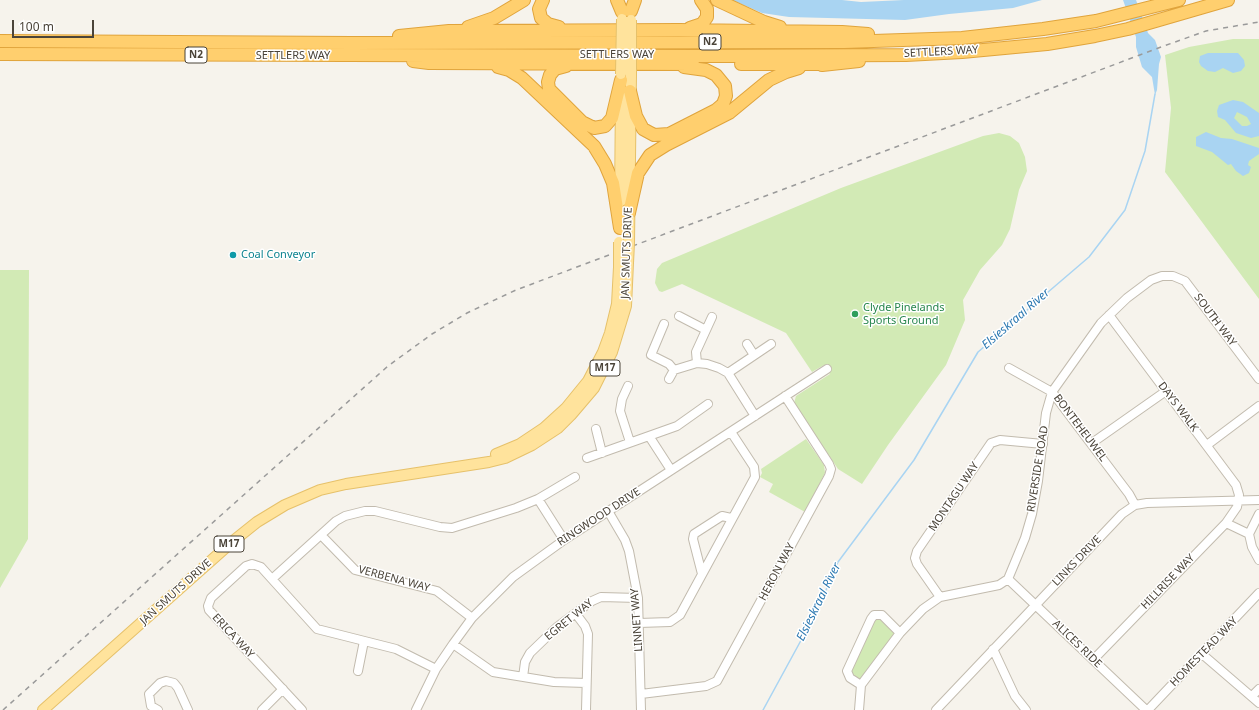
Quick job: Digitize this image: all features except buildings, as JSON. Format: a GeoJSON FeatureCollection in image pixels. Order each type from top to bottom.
{"type":"FeatureCollection","features":[{"type":"Feature","properties":{"kind":"highway"},"geometry":{"type":"LineString","coordinates":[[449,30],[481,24],[524,0]]}},
{"type":"Feature","properties":{"kind":"highway"},"geometry":{"type":"LineString","coordinates":[[543,0],[539,13],[546,23],[584,30]]}},
{"type":"Feature","properties":{"kind":"highway"},"geometry":{"type":"LineString","coordinates":[[617,0],[629,10]]}},
{"type":"Feature","properties":{"kind":"highway"},"geometry":{"type":"LineString","coordinates":[[679,30],[698,26],[705,21],[707,9],[701,0]]}},
{"type":"Feature","properties":{"kind":"highway"},"geometry":{"type":"LineString","coordinates":[[717,0],[768,24],[802,32]]}},
{"type":"Feature","properties":{"kind":"highway","name":"SETTLERS WAY"},"geometry":{"type":"LineString","coordinates":[[0,41],[352,43],[844,42],[962,38],[1067,26],[1096,21],[1179,0]]}},
{"type":"Feature","properties":{"kind":"highway","name":"SETTLERS WAY"},"geometry":{"type":"LineString","coordinates":[[0,54],[362,56],[906,55],[962,52],[1095,36],[1128,29],[1228,0]]}},
{"type":"Feature","properties":{"kind":"highway"},"geometry":{"type":"LineString","coordinates":[[352,43],[425,32],[449,30],[679,30],[802,32],[850,33],[902,39]]}},
{"type":"Feature","properties":{"kind":"highway"},"geometry":{"type":"LineString","coordinates":[[629,213],[638,173],[644,162],[656,151],[729,113],[760,86],[780,74],[793,69],[906,55]]}},
{"type":"Feature","properties":{"kind":"highway"},"geometry":{"type":"LineString","coordinates":[[362,56],[429,63],[828,64]]}},
{"type":"Feature","properties":{"kind":"highway"},"geometry":{"type":"LineString","coordinates":[[478,63],[509,70],[522,78],[590,141],[600,156],[610,176],[614,188],[620,228]]}},
{"type":"Feature","properties":{"kind":"highway"},"geometry":{"type":"LineString","coordinates":[[575,64],[552,72],[548,78],[548,86],[555,97],[582,122],[591,128],[602,127],[610,120],[624,77]]}},
{"type":"Feature","properties":{"kind":"highway"},"geometry":{"type":"LineString","coordinates":[[630,91],[636,116],[640,125],[650,134],[669,134],[708,115],[723,104],[726,96],[725,86],[716,75],[701,69],[661,64]]}},
{"type":"Feature","properties":{"kind":"main road","name":"JAN SMUTS DRIVE"},"geometry":{"type":"LineString","coordinates":[[622,0],[629,10],[624,77],[620,228],[624,242]]}},
{"type":"Feature","properties":{"kind":"main road","name":"JAN SMUTS DRIVE"},"geometry":{"type":"LineString","coordinates":[[43,710],[232,542],[271,513],[307,495],[339,485],[489,462],[519,452],[558,428],[584,401],[603,372],[618,338],[626,301],[624,242],[629,213],[630,91],[624,77]]}},
{"type":"Feature","properties":{"kind":"street","name":"RIVERSIDE ROAD"},"geometry":{"type":"LineString","coordinates":[[1008,579],[1025,538],[1032,514],[1043,444],[1046,413],[1052,392],[1101,323],[1127,298],[1152,280],[1162,276]]}},
{"type":"Feature","properties":{"kind":"street","name":"SOUTH WAY"},"geometry":{"type":"LineString","coordinates":[[1162,276],[1177,277],[1190,286],[1259,379]]}},
{"type":"Feature","properties":{"kind":"street","name":"DAYS WALK"},"geometry":{"type":"LineString","coordinates":[[1109,315],[1236,485],[1239,490],[1238,501]]}},
{"type":"Feature","properties":{"kind":"street"},"geometry":{"type":"LineString","coordinates":[[679,316],[706,330]]}},
{"type":"Feature","properties":{"kind":"street"},"geometry":{"type":"LineString","coordinates":[[697,363],[696,352],[712,317]]}},
{"type":"Feature","properties":{"kind":"street"},"geometry":{"type":"LineString","coordinates":[[664,324],[651,355],[669,364],[674,370]]}},
{"type":"Feature","properties":{"kind":"street"},"geometry":{"type":"LineString","coordinates":[[747,344],[754,355]]}},
{"type":"Feature","properties":{"kind":"street"},"geometry":{"type":"LineString","coordinates":[[728,373],[771,344]]}},
{"type":"Feature","properties":{"kind":"street"},"geometry":{"type":"LineString","coordinates":[[669,379],[674,370],[697,363],[707,364],[728,373],[755,416]]}},
{"type":"Feature","properties":{"kind":"street","name":"BONTEHEUWEL"},"geometry":{"type":"LineString","coordinates":[[1009,368],[1052,392],[1092,443],[1129,494],[1135,505]]}},
{"type":"Feature","properties":{"kind":"street","name":"RINGWOOD DRIVE"},"geometry":{"type":"LineString","coordinates":[[418,709],[436,669],[453,644],[472,618],[512,576],[564,540],[827,369]]}},
{"type":"Feature","properties":{"kind":"street"},"geometry":{"type":"LineString","coordinates":[[628,386],[622,399],[620,411],[630,442]]}},
{"type":"Feature","properties":{"kind":"street"},"geometry":{"type":"LineString","coordinates":[[1092,443],[1166,391]]}},
{"type":"Feature","properties":{"kind":"street","name":"HERON WAY"},"geometry":{"type":"LineString","coordinates":[[641,694],[706,686],[717,681],[829,476],[831,469],[829,464],[785,396]]}},
{"type":"Feature","properties":{"kind":"street"},"geometry":{"type":"LineString","coordinates":[[587,458],[677,426],[708,404]]}},
{"type":"Feature","properties":{"kind":"street"},"geometry":{"type":"LineString","coordinates":[[1206,444],[1259,406]]}},
{"type":"Feature","properties":{"kind":"street"},"geometry":{"type":"LineString","coordinates":[[596,429],[602,453]]}},
{"type":"Feature","properties":{"kind":"street"},"geometry":{"type":"LineString","coordinates":[[639,623],[664,623],[675,619],[680,615],[755,473],[731,432]]}},
{"type":"Feature","properties":{"kind":"street"},"geometry":{"type":"LineString","coordinates":[[649,436],[671,470]]}},
{"type":"Feature","properties":{"kind":"street","name":"MONTAGU WAY"},"geometry":{"type":"LineString","coordinates":[[940,597],[916,561],[916,555],[922,545],[991,443],[1000,440],[1043,444]]}},
{"type":"Feature","properties":{"kind":"street"},"geometry":{"type":"LineString","coordinates":[[436,669],[400,651],[317,629],[272,580],[336,520],[345,516],[365,511],[375,511],[440,527],[452,528],[516,508],[538,499],[575,477]]}},
{"type":"Feature","properties":{"kind":"street"},"geometry":{"type":"LineString","coordinates":[[1236,485],[1255,500]]}},
{"type":"Feature","properties":{"kind":"street"},"geometry":{"type":"LineString","coordinates":[[538,499],[564,540]]}},
{"type":"Feature","properties":{"kind":"street"},"geometry":{"type":"LineString","coordinates":[[1135,505],[1147,503],[1255,500]]}},
{"type":"Feature","properties":{"kind":"street","name":"HILLRISE WAY"},"geometry":{"type":"LineString","coordinates":[[1093,660],[1226,523],[1234,514],[1238,501]]}},
{"type":"Feature","properties":{"kind":"street","name":"LINKS DRIVE"},"geometry":{"type":"LineString","coordinates":[[936,710],[1122,514],[1135,505]]}},
{"type":"Feature","properties":{"kind":"street","name":"LINNET WAY"},"geometry":{"type":"LineString","coordinates":[[608,512],[625,540],[629,551],[638,598],[641,710]]}},
{"type":"Feature","properties":{"kind":"street"},"geometry":{"type":"LineString","coordinates":[[1259,514],[1249,534],[1252,546],[1259,560]]}},
{"type":"Feature","properties":{"kind":"street"},"geometry":{"type":"LineString","coordinates":[[702,574],[693,539],[694,534],[722,516],[731,518]]}},
{"type":"Feature","properties":{"kind":"street"},"geometry":{"type":"LineString","coordinates":[[1226,523],[1249,534]]}},
{"type":"Feature","properties":{"kind":"street","name":"VERBENA WAY"},"geometry":{"type":"LineString","coordinates":[[321,535],[355,570],[437,591],[472,618]]}},
{"type":"Feature","properties":{"kind":"street","name":"ERICA WAY"},"geometry":{"type":"LineString","coordinates":[[272,580],[261,568],[252,564],[246,566],[210,598],[208,606],[209,610],[302,710]]}},
{"type":"Feature","properties":{"kind":"street"},"geometry":{"type":"LineString","coordinates":[[859,710],[861,685],[900,633],[923,609],[940,597],[999,585],[1008,579]]}},
{"type":"Feature","properties":{"kind":"street","name":"ALICES RIDE"},"geometry":{"type":"LineString","coordinates":[[1008,579],[1147,710]]}},
{"type":"Feature","properties":{"kind":"street","name":"HOMESTEAD WAY"},"geometry":{"type":"LineString","coordinates":[[1147,710],[1259,593]]}},
{"type":"Feature","properties":{"kind":"street","name":"EGRET WAY"},"geometry":{"type":"LineString","coordinates":[[523,677],[525,662],[530,653],[557,627],[592,601],[601,597],[638,598]]}},
{"type":"Feature","properties":{"kind":"street"},"geometry":{"type":"LineString","coordinates":[[576,614],[585,626],[588,634],[586,710]]}},
{"type":"Feature","properties":{"kind":"street"},"geometry":{"type":"LineString","coordinates":[[861,685],[850,678],[847,671],[874,615],[882,615],[900,633]]}},
{"type":"Feature","properties":{"kind":"street"},"geometry":{"type":"LineString","coordinates":[[358,671],[364,641]]}},
{"type":"Feature","properties":{"kind":"street"},"geometry":{"type":"LineString","coordinates":[[453,644],[493,672],[554,682],[586,683]]}},
{"type":"Feature","properties":{"kind":"street"},"geometry":{"type":"LineString","coordinates":[[993,649],[1012,690],[1026,710]]}},
{"type":"Feature","properties":{"kind":"street"},"geometry":{"type":"LineString","coordinates":[[1202,654],[1259,703]]}},
{"type":"Feature","properties":{"kind":"street"},"geometry":{"type":"LineString","coordinates":[[158,710],[151,706],[149,694],[160,683],[166,681],[174,683],[178,688],[188,710]]}},
{"type":"Feature","properties":{"kind":"street"},"geometry":{"type":"LineString","coordinates":[[262,710],[283,689]]}},
{"type":"Feature","properties":{"kind":"street"},"geometry":{"type":"LineString","coordinates":[[1252,696],[1259,689]]}},
{"type":"Feature","properties":{"kind":"green space"},"geometry":{"type":"Polygon","coordinates":[[[1233,39],[1259,39],[1259,299],[1165,172],[1171,108],[1165,55],[1189,47],[1233,39]]]}},
{"type":"Feature","properties":{"kind":"green space","name":"Clyde Pinelands Sports Ground"},"geometry":{"type":"Polygon","coordinates":[[[999,133],[1010,136],[1019,143],[1025,157],[1027,171],[1019,190],[1010,229],[1002,245],[980,270],[963,300],[965,320],[946,365],[888,445],[862,484],[838,469],[794,403],[796,396],[830,374],[824,365],[812,372],[786,333],[682,284],[662,292],[659,291],[655,283],[657,269],[662,263],[841,188],[983,136],[999,133]]]}},
{"type":"Feature","properties":{"kind":"green space"},"geometry":{"type":"Polygon","coordinates":[[[0,270],[29,270],[28,539],[0,588],[0,270]]]}},
{"type":"Feature","properties":{"kind":"green space"},"geometry":{"type":"Polygon","coordinates":[[[806,439],[824,465],[825,473],[805,512],[769,492],[773,484],[760,477],[762,473],[761,469],[806,439]]]}},
{"type":"Feature","properties":{"kind":"green space"},"geometry":{"type":"Polygon","coordinates":[[[874,619],[880,619],[894,632],[894,636],[859,682],[856,682],[848,666],[874,619]]]}},
{"type":"Feature","properties":{"kind":"water"},"geometry":{"type":"Polygon","coordinates":[[[732,0],[842,0],[861,2],[904,0],[1042,0],[1013,8],[905,20],[789,17],[762,13],[732,0]]]}},
{"type":"Feature","properties":{"kind":"water"},"geometry":{"type":"Polygon","coordinates":[[[1123,0],[1136,0],[1148,33],[1155,40],[1161,57],[1155,95],[1152,77],[1142,67],[1136,47],[1136,37],[1123,0]]]}},
{"type":"Feature","properties":{"kind":"water"},"geometry":{"type":"Polygon","coordinates":[[[1208,53],[1238,53],[1244,60],[1245,66],[1241,71],[1233,73],[1223,68],[1215,72],[1208,71],[1201,66],[1199,62],[1200,56],[1208,53]]]}},
{"type":"Feature","properties":{"kind":"water"},"geometry":{"type":"Polygon","coordinates":[[[1233,100],[1243,102],[1259,113],[1259,136],[1251,138],[1236,133],[1225,120],[1218,117],[1217,111],[1219,105],[1233,100]],[[1237,112],[1234,118],[1242,126],[1247,126],[1251,124],[1247,117],[1237,112]]]}},
{"type":"Feature","properties":{"kind":"water"},"geometry":{"type":"Polygon","coordinates":[[[1206,132],[1221,138],[1232,139],[1259,148],[1259,154],[1249,161],[1248,165],[1251,167],[1249,173],[1243,176],[1236,171],[1231,164],[1228,165],[1212,152],[1196,146],[1196,137],[1206,132]]]}},
{"type":"Feature","properties":{"kind":"waterway","name":"Elsieskraal River"},"geometry":{"type":"LineString","coordinates":[[763,710],[817,611],[838,562],[914,460],[978,352],[1089,257],[1125,210],[1145,151],[1155,94]]}},
{"type":"Feature","properties":{"kind":"railway"},"geometry":{"type":"LineString","coordinates":[[3,710],[388,366],[432,334],[467,313],[516,290],[1161,47],[1206,31],[1259,22]]}},
{"type":"Feature","properties":{"kind":"place","name":"Coal Conveyor"},"geometry":{"type":"Point","coordinates":[233,255]}},
{"type":"Feature","properties":{"kind":"place","name":"Clyde Pinelands Sports Ground"},"geometry":{"type":"Point","coordinates":[855,314]}}]}
